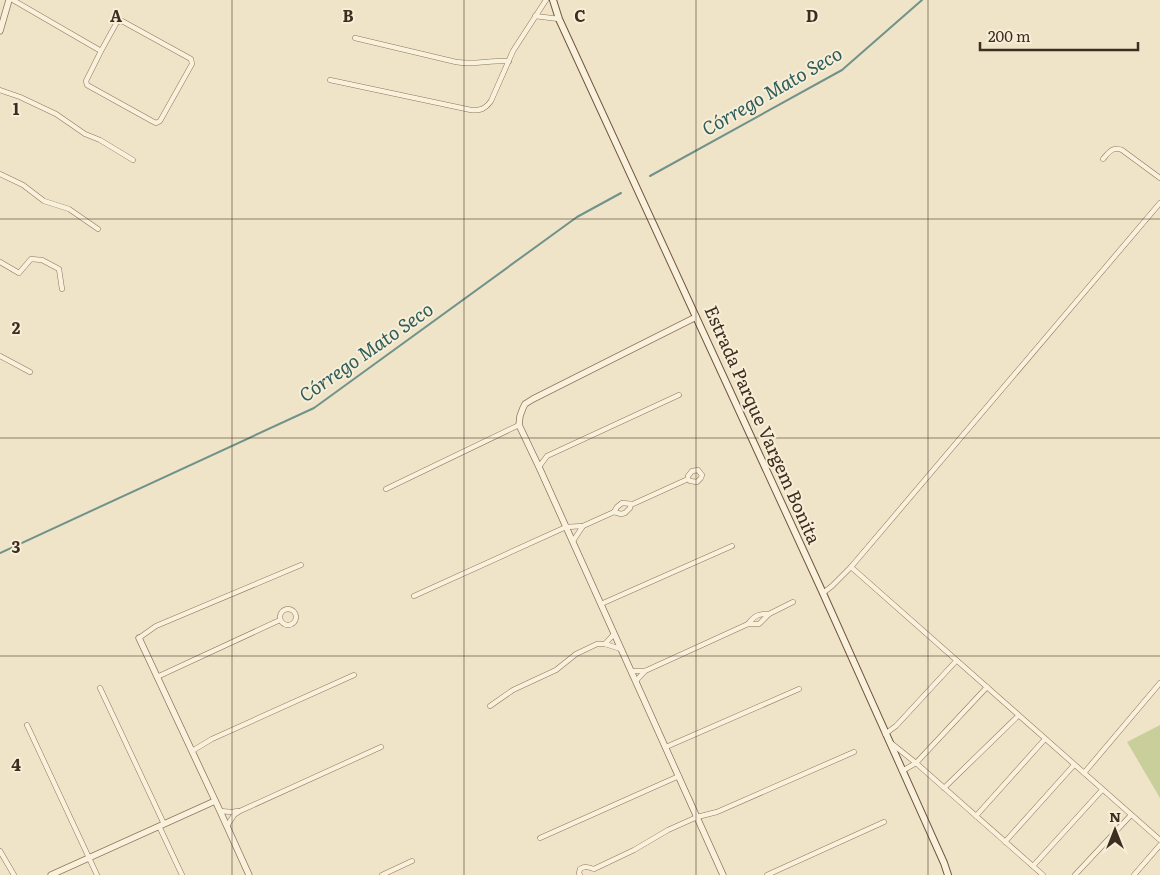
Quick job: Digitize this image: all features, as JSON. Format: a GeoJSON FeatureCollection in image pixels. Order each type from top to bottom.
{"type":"FeatureCollection","features":[{"type":"Feature","properties":{"kind":"main road","name":"Estrada Parque Vargem Bonita"},"geometry":{"type":"LineString","coordinates":[[553,0],[559,19],[822,593],[948,875]]}},
{"type":"Feature","properties":{"kind":"main road","name":"Estrada Parque Vargem Bonita"},"geometry":{"type":"LineString","coordinates":[[944,863],[954,875]]}},
{"type":"Feature","properties":{"kind":"street"},"geometry":{"type":"LineString","coordinates":[[0,31],[9,0]]}},
{"type":"Feature","properties":{"kind":"street"},"geometry":{"type":"LineString","coordinates":[[13,0],[101,51]]}},
{"type":"Feature","properties":{"kind":"street"},"geometry":{"type":"LineString","coordinates":[[330,80],[479,110],[486,107],[491,101],[509,61],[546,0]]}},
{"type":"Feature","properties":{"kind":"street"},"geometry":{"type":"LineString","coordinates":[[535,16],[559,19]]}},
{"type":"Feature","properties":{"kind":"street"},"geometry":{"type":"LineString","coordinates":[[122,21],[191,60],[192,64],[160,121],[156,123],[87,84],[86,81],[101,51],[118,22],[122,21]]}},
{"type":"Feature","properties":{"kind":"street"},"geometry":{"type":"LineString","coordinates":[[355,38],[456,62],[509,61]]}},
{"type":"Feature","properties":{"kind":"street"},"geometry":{"type":"LineString","coordinates":[[0,90],[32,102],[56,114],[85,134],[100,140],[133,160]]}},
{"type":"Feature","properties":{"kind":"street"},"geometry":{"type":"LineString","coordinates":[[1103,159],[1112,149],[1118,148],[1160,178]]}},
{"type":"Feature","properties":{"kind":"street"},"geometry":{"type":"LineString","coordinates":[[0,174],[18,182],[44,201],[69,209],[98,229]]}},
{"type":"Feature","properties":{"kind":"street"},"geometry":{"type":"LineString","coordinates":[[822,593],[832,586],[850,567],[1160,203]]}},
{"type":"Feature","properties":{"kind":"street"},"geometry":{"type":"LineString","coordinates":[[0,262],[19,273],[31,259],[42,260],[59,269],[62,289]]}},
{"type":"Feature","properties":{"kind":"street"},"geometry":{"type":"LineString","coordinates":[[696,317],[533,398],[525,404],[520,416],[519,425],[602,604],[723,875]]}},
{"type":"Feature","properties":{"kind":"street"},"geometry":{"type":"LineString","coordinates":[[0,356],[30,372]]}},
{"type":"Feature","properties":{"kind":"street"},"geometry":{"type":"LineString","coordinates":[[539,466],[547,456],[680,395]]}},
{"type":"Feature","properties":{"kind":"street"},"geometry":{"type":"LineString","coordinates":[[386,489],[519,425]]}},
{"type":"Feature","properties":{"kind":"street"},"geometry":{"type":"LineString","coordinates":[[534,455],[547,456]]}},
{"type":"Feature","properties":{"kind":"street"},"geometry":{"type":"LineString","coordinates":[[414,596],[566,527],[583,526],[614,512],[619,505],[631,504],[688,479]]}},
{"type":"Feature","properties":{"kind":"street"},"geometry":{"type":"LineString","coordinates":[[614,512],[625,513],[631,504]]}},
{"type":"Feature","properties":{"kind":"street"},"geometry":{"type":"LineString","coordinates":[[573,541],[583,526]]}},
{"type":"Feature","properties":{"kind":"street"},"geometry":{"type":"LineString","coordinates":[[602,604],[732,546]]}},
{"type":"Feature","properties":{"kind":"street"},"geometry":{"type":"LineString","coordinates":[[249,875],[139,638],[156,626],[301,565]]}},
{"type":"Feature","properties":{"kind":"street"},"geometry":{"type":"LineString","coordinates":[[850,567],[1160,840]]}},
{"type":"Feature","properties":{"kind":"street"},"geometry":{"type":"LineString","coordinates":[[636,681],[645,671],[748,624],[759,624],[769,614],[793,602]]}},
{"type":"Feature","properties":{"kind":"street"},"geometry":{"type":"LineString","coordinates":[[748,624],[758,614],[769,614]]}},
{"type":"Feature","properties":{"kind":"street"},"geometry":{"type":"LineString","coordinates":[[157,676],[280,620]]}},
{"type":"Feature","properties":{"kind":"street"},"geometry":{"type":"LineString","coordinates":[[605,644],[614,634]]}},
{"type":"Feature","properties":{"kind":"street"},"geometry":{"type":"LineString","coordinates":[[490,706],[518,687],[556,670],[576,654],[597,644],[605,644],[621,649]]}},
{"type":"Feature","properties":{"kind":"street"},"geometry":{"type":"LineString","coordinates":[[885,734],[899,722],[956,661]]}},
{"type":"Feature","properties":{"kind":"street"},"geometry":{"type":"LineString","coordinates":[[631,671],[645,671]]}},
{"type":"Feature","properties":{"kind":"street"},"geometry":{"type":"LineString","coordinates":[[192,751],[212,739],[354,675]]}},
{"type":"Feature","properties":{"kind":"street"},"geometry":{"type":"LineString","coordinates":[[902,771],[916,763],[987,687]]}},
{"type":"Feature","properties":{"kind":"street"},"geometry":{"type":"LineString","coordinates":[[1084,773],[1159,687]]}},
{"type":"Feature","properties":{"kind":"street"},"geometry":{"type":"LineString","coordinates":[[100,688],[182,875]]}},
{"type":"Feature","properties":{"kind":"street"},"geometry":{"type":"LineString","coordinates":[[666,747],[799,688]]}},
{"type":"Feature","properties":{"kind":"street"},"geometry":{"type":"LineString","coordinates":[[944,788],[1018,716]]}},
{"type":"Feature","properties":{"kind":"street"},"geometry":{"type":"LineString","coordinates":[[27,724],[97,875]]}},
{"type":"Feature","properties":{"kind":"street"},"geometry":{"type":"LineString","coordinates":[[976,816],[1045,740]]}},
{"type":"Feature","properties":{"kind":"street"},"geometry":{"type":"LineString","coordinates":[[888,741],[916,763],[1043,875]]}},
{"type":"Feature","properties":{"kind":"street"},"geometry":{"type":"LineString","coordinates":[[220,811],[232,812],[240,810],[381,747]]}},
{"type":"Feature","properties":{"kind":"street"},"geometry":{"type":"LineString","coordinates":[[589,875],[594,869],[634,850],[668,830],[697,817],[717,812],[854,752]]}},
{"type":"Feature","properties":{"kind":"street"},"geometry":{"type":"LineString","coordinates":[[1005,842],[1074,765]]}},
{"type":"Feature","properties":{"kind":"street"},"geometry":{"type":"LineString","coordinates":[[540,838],[679,776]]}},
{"type":"Feature","properties":{"kind":"street"},"geometry":{"type":"LineString","coordinates":[[1033,866],[1102,790]]}},
{"type":"Feature","properties":{"kind":"street"},"geometry":{"type":"LineString","coordinates":[[50,875],[215,802]]}},
{"type":"Feature","properties":{"kind":"street"},"geometry":{"type":"LineString","coordinates":[[226,826],[240,810]]}},
{"type":"Feature","properties":{"kind":"street"},"geometry":{"type":"LineString","coordinates":[[1076,875],[1131,815]]}},
{"type":"Feature","properties":{"kind":"street"},"geometry":{"type":"LineString","coordinates":[[768,875],[884,822]]}},
{"type":"Feature","properties":{"kind":"street"},"geometry":{"type":"LineString","coordinates":[[1134,875],[1160,845]]}},
{"type":"Feature","properties":{"kind":"street"},"geometry":{"type":"LineString","coordinates":[[0,851],[14,875]]}},
{"type":"Feature","properties":{"kind":"street"},"geometry":{"type":"LineString","coordinates":[[382,875],[412,861]]}},
{"type":"Feature","properties":{"kind":"street"},"geometry":{"type":"LineString","coordinates":[[580,875],[578,873],[583,867],[594,869]]}},
{"type":"Feature","properties":{"kind":"green space"},"geometry":{"type":"Polygon","coordinates":[[[1160,725],[1160,798],[1127,742],[1160,725]]]}},
{"type":"Feature","properties":{"kind":"waterway","name":"Córrego Mato Seco"},"geometry":{"type":"LineString","coordinates":[[650,176],[842,70],[922,0]]}},
{"type":"Feature","properties":{"kind":"waterway","name":"Córrego Mato Seco"},"geometry":{"type":"LineString","coordinates":[[0,553],[314,408],[577,217],[621,193]]}}]}
